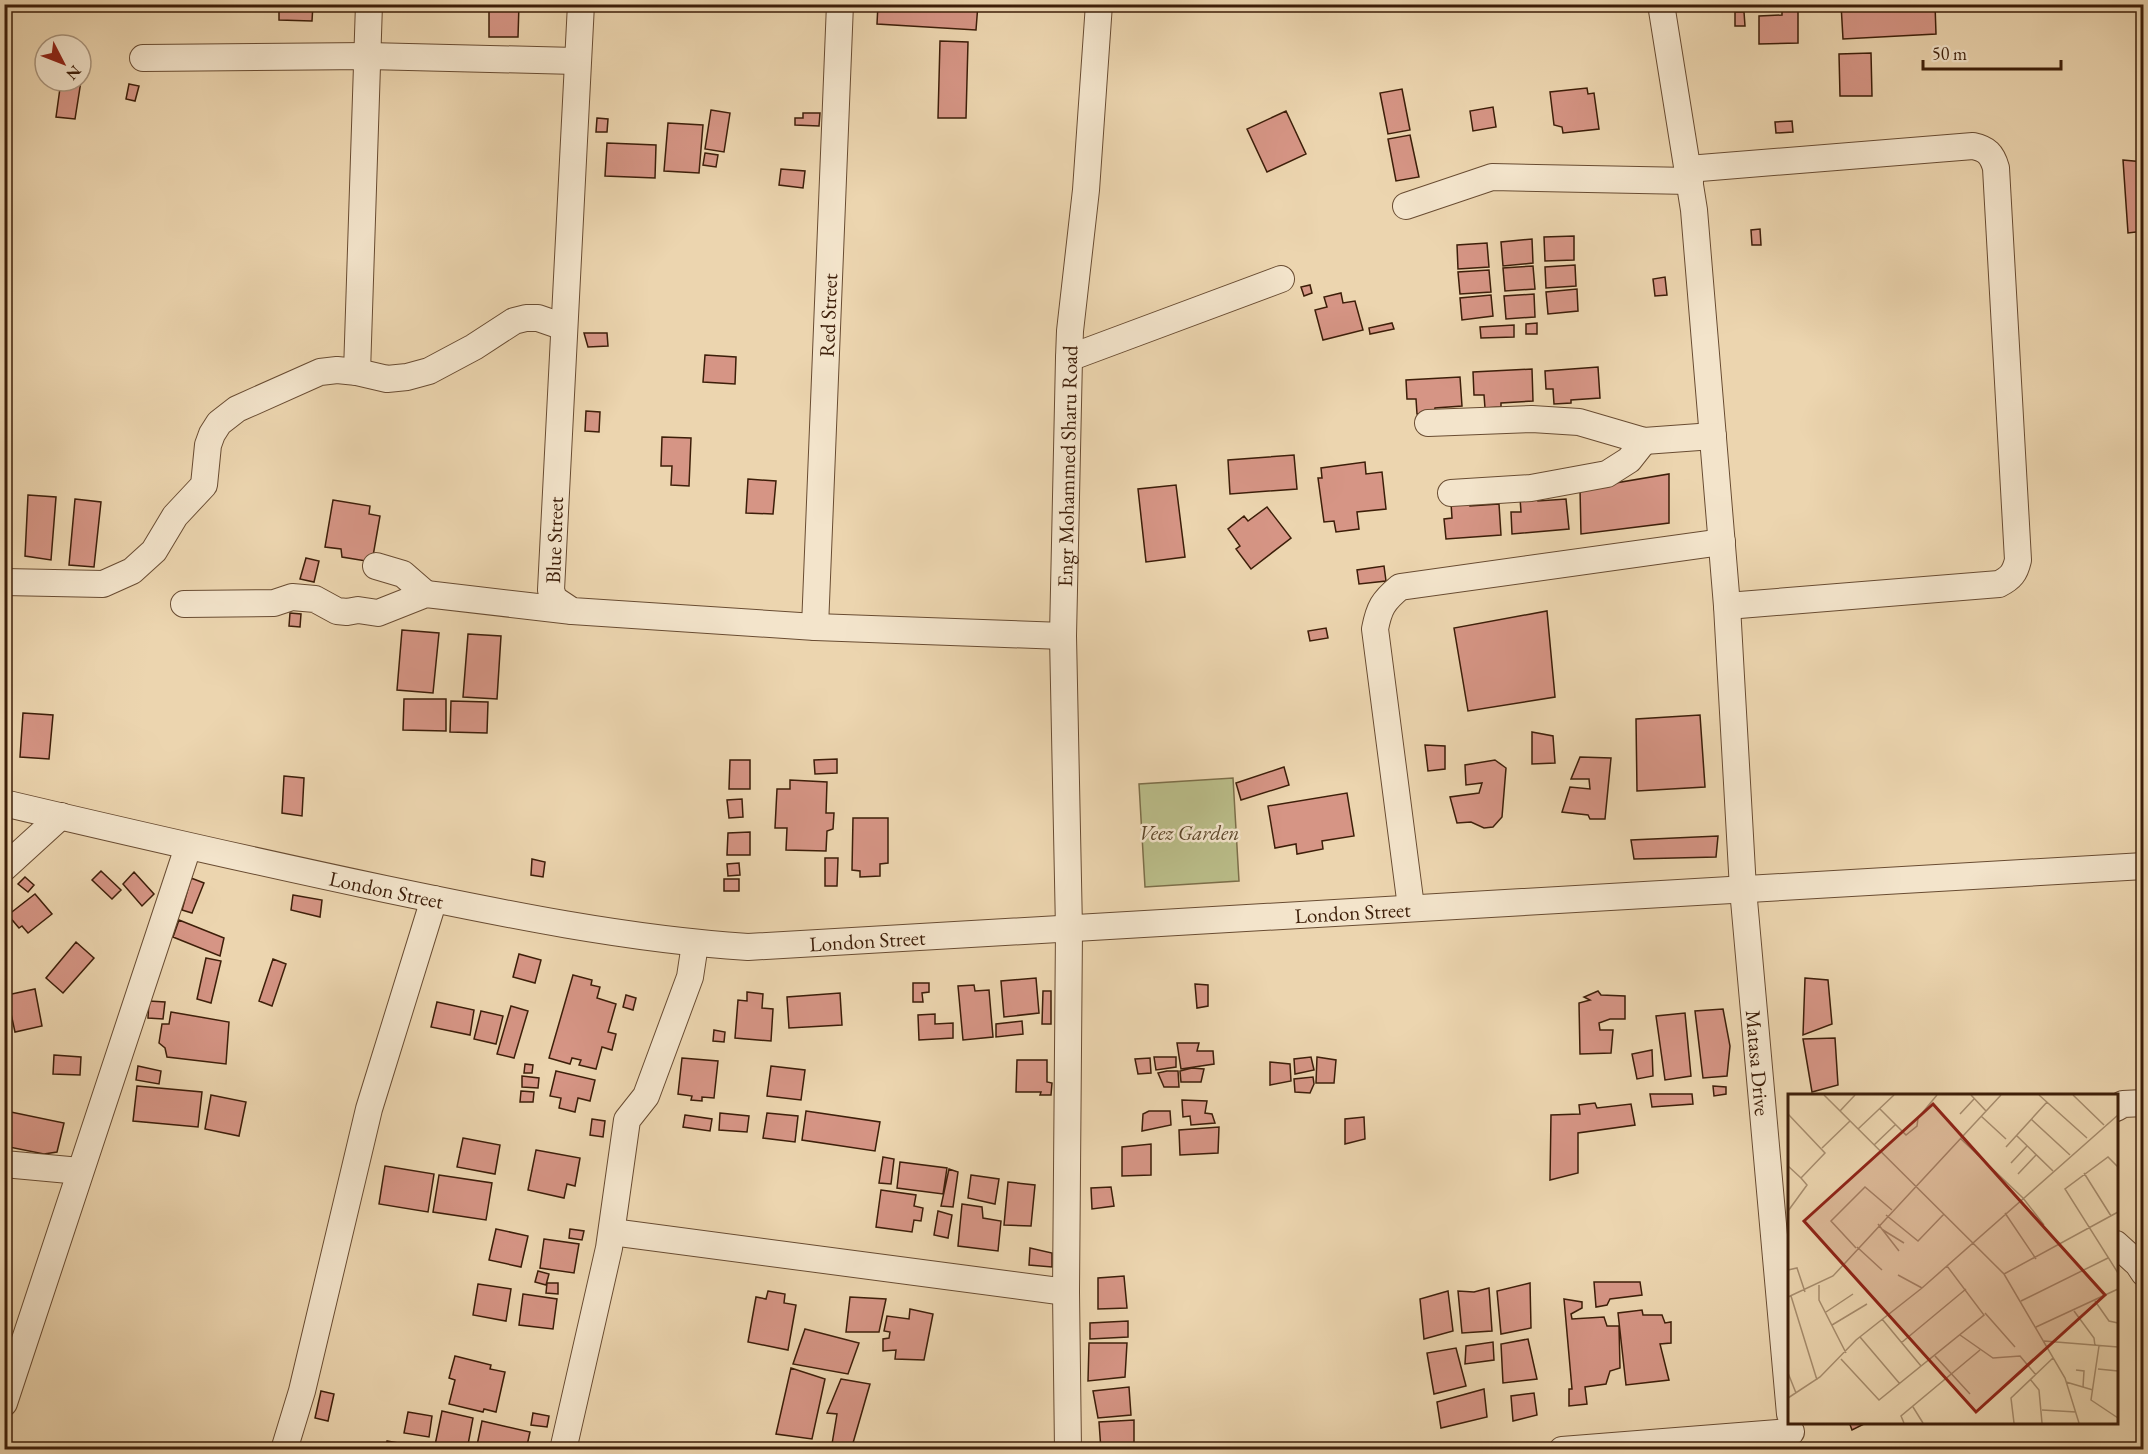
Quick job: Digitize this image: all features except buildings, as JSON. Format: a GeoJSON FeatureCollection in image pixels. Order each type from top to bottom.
{"type":"FeatureCollection","features":[{"type":"Feature","properties":{"kind":"street"},"geometry":{"type":"LineString","coordinates":[[357,372],[369,4]]}},
{"type":"Feature","properties":{"kind":"street","name":"Blue Street"},"geometry":{"type":"LineString","coordinates":[[581,4],[576,61],[551,590],[554,599],[572,611],[815,627],[1063,636]]}},
{"type":"Feature","properties":{"kind":"street","name":"Red Street"},"geometry":{"type":"LineString","coordinates":[[815,627],[840,4]]}},
{"type":"Feature","properties":{"kind":"street","name":"Engr Mohammed Sharu Road"},"geometry":{"type":"LineString","coordinates":[[1068,1449],[1066,1292],[1069,929],[1063,636],[1070,331],[1086,190],[1098,4]]}},
{"type":"Feature","properties":{"kind":"street","name":"Matasa Drive"},"geometry":{"type":"LineString","coordinates":[[1661,4],[1694,210],[1722,542],[1743,890],[1788,1396]]}},
{"type":"Feature","properties":{"kind":"street"},"geometry":{"type":"LineString","coordinates":[[143,58],[368,56],[576,61]]}},
{"type":"Feature","properties":{"kind":"street"},"geometry":{"type":"LineString","coordinates":[[1406,206],[1492,177],[1688,175],[1972,146],[1984,149],[1992,156],[1996,168],[2018,560],[2016,570],[2010,579],[1999,584],[1726,606]]}},
{"type":"Feature","properties":{"kind":"street"},"geometry":{"type":"LineString","coordinates":[[1069,358],[1281,279]]}},
{"type":"Feature","properties":{"kind":"street"},"geometry":{"type":"LineString","coordinates":[[4,582],[103,584],[132,572],[154,551],[175,516],[204,485],[208,445],[219,423],[237,409],[320,372],[337,370],[387,378],[407,377],[429,371],[474,347],[514,321],[538,318],[564,327]]}},
{"type":"Feature","properties":{"kind":"street"},"geometry":{"type":"LineString","coordinates":[[1428,423],[1532,419],[1579,422],[1644,441],[1713,436]]}},
{"type":"Feature","properties":{"kind":"street"},"geometry":{"type":"LineString","coordinates":[[1451,494],[1531,488],[1606,474],[1629,460],[1644,441]]}},
{"type":"Feature","properties":{"kind":"street"},"geometry":{"type":"LineString","coordinates":[[1411,907],[1376,629],[1378,611],[1388,597],[1400,587],[1722,542]]}},
{"type":"Feature","properties":{"kind":"street"},"geometry":{"type":"LineString","coordinates":[[376,566],[403,574],[426,594]]}},
{"type":"Feature","properties":{"kind":"street"},"geometry":{"type":"LineString","coordinates":[[184,604],[274,603],[292,597],[315,598],[338,611],[358,610],[378,613],[426,594],[572,611]]}},
{"type":"Feature","properties":{"kind":"street","name":"London Street"},"geometry":{"type":"LineString","coordinates":[[4,803],[188,847],[434,899],[625,935],[695,944],[748,947],[2144,866]]}},
{"type":"Feature","properties":{"kind":"street"},"geometry":{"type":"LineString","coordinates":[[4,868],[61,816]]}},
{"type":"Feature","properties":{"kind":"street"},"geometry":{"type":"LineString","coordinates":[[4,1403],[12,1356],[80,1171],[188,847]]}},
{"type":"Feature","properties":{"kind":"street"},"geometry":{"type":"LineString","coordinates":[[284,1449],[302,1391],[369,1109],[434,899]]}},
{"type":"Feature","properties":{"kind":"street"},"geometry":{"type":"LineString","coordinates":[[563,1449],[612,1232],[627,1120],[646,1096],[690,977],[695,944]]}},
{"type":"Feature","properties":{"kind":"street"},"geometry":{"type":"LineString","coordinates":[[2118,1107],[2123,1104],[2144,1103]]}},
{"type":"Feature","properties":{"kind":"street"},"geometry":{"type":"LineString","coordinates":[[4,1164],[80,1171]]}},
{"type":"Feature","properties":{"kind":"street"},"geometry":{"type":"LineString","coordinates":[[612,1232],[1066,1292]]}},
{"type":"Feature","properties":{"kind":"street"},"geometry":{"type":"LineString","coordinates":[[2118,1246],[2138,1264],[2144,1273]]}},
{"type":"Feature","properties":{"kind":"street"},"geometry":{"type":"LineString","coordinates":[[1562,1449],[1791,1430]]}},
{"type":"Feature","properties":{"kind":"green space","name":"Veez Garden"},"geometry":{"type":"Polygon","coordinates":[[[1233,778],[1239,881],[1145,887],[1139,784],[1233,778]]]}}]}
